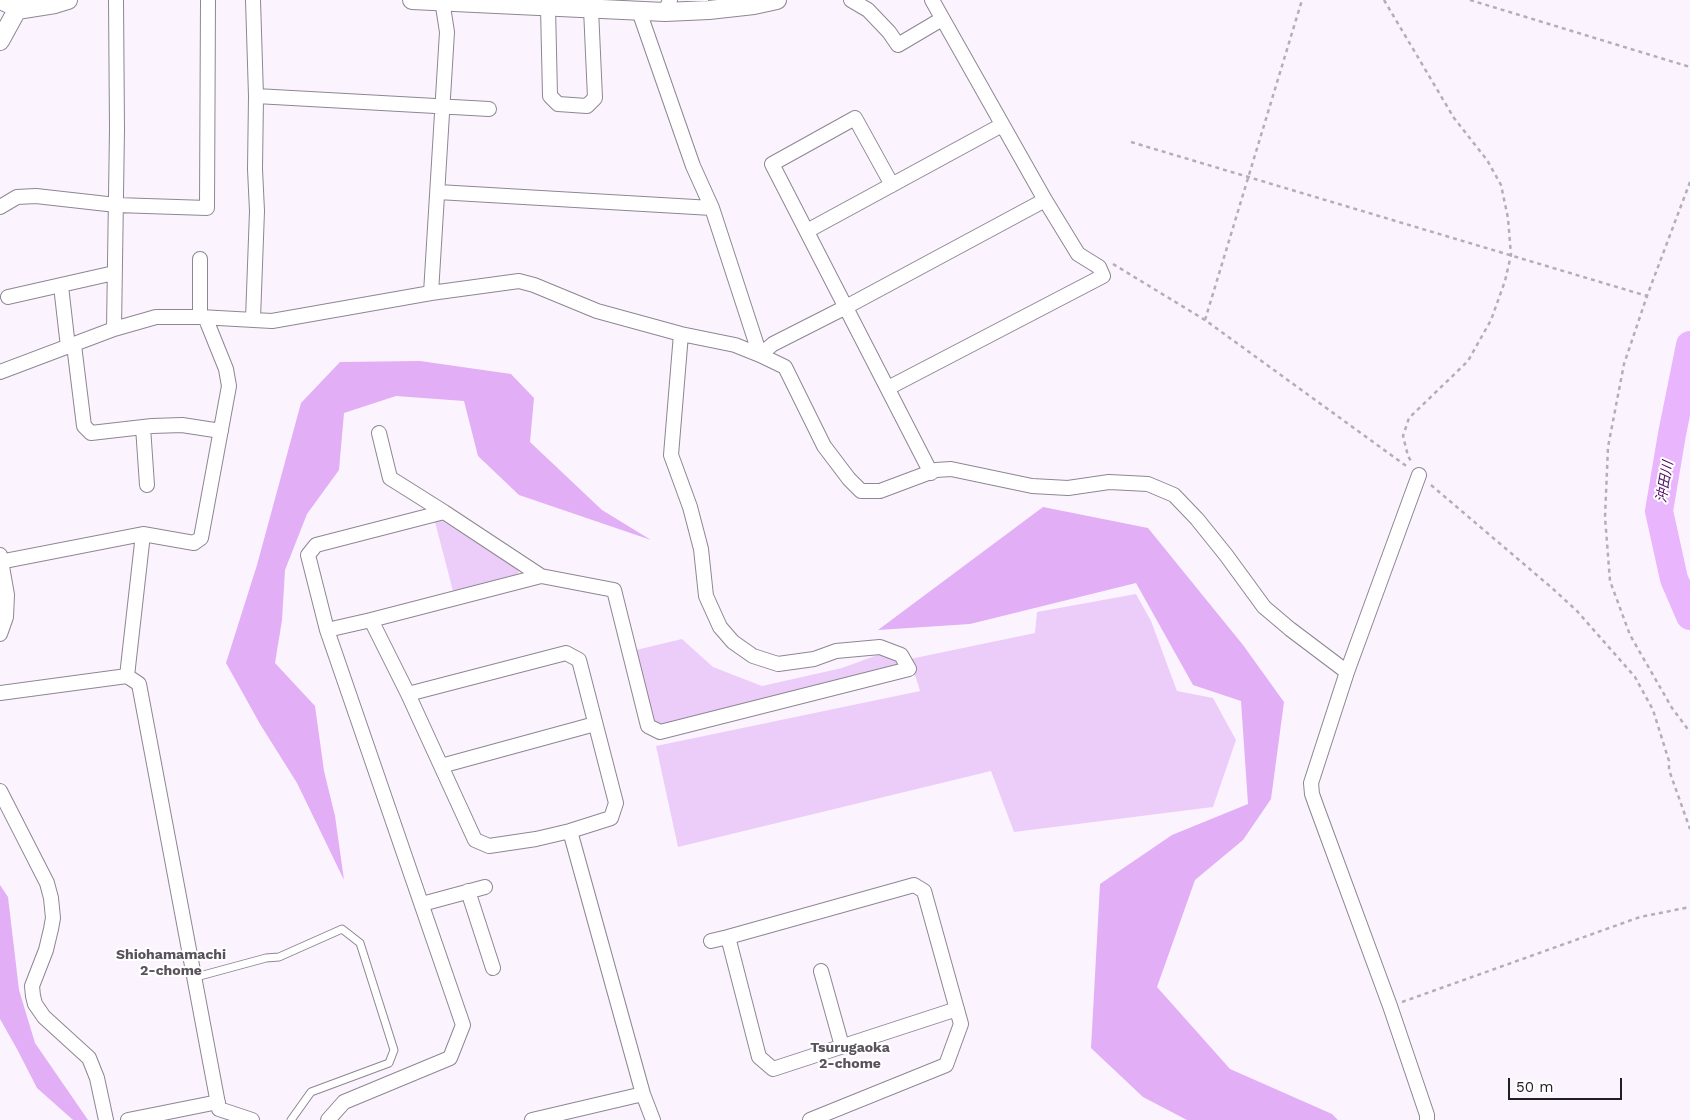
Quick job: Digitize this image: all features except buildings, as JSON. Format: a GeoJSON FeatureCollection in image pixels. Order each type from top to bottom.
{"type":"FeatureCollection","features":[{"type":"Feature","properties":{"kind":"street"},"geometry":{"type":"LineString","coordinates":[[0,2],[18,5],[55,4],[68,0]]}},
{"type":"Feature","properties":{"kind":"street"},"geometry":{"type":"LineString","coordinates":[[114,329],[116,0]]}},
{"type":"Feature","properties":{"kind":"street"},"geometry":{"type":"LineString","coordinates":[[0,207],[17,197],[36,196],[116,205],[207,208],[208,0]]}},
{"type":"Feature","properties":{"kind":"street"},"geometry":{"type":"LineString","coordinates":[[253,0],[257,211],[253,319]]}},
{"type":"Feature","properties":{"kind":"street"},"geometry":{"type":"LineString","coordinates":[[412,0],[639,11],[667,6],[710,10],[754,5],[777,0]]}},
{"type":"Feature","properties":{"kind":"street"},"geometry":{"type":"LineString","coordinates":[[851,0],[868,10],[889,32],[898,45],[942,19]]}},
{"type":"Feature","properties":{"kind":"street"},"geometry":{"type":"LineString","coordinates":[[888,388],[1103,276],[1099,267],[1078,254],[1045,200],[932,0]]}},
{"type":"Feature","properties":{"kind":"street"},"geometry":{"type":"LineString","coordinates":[[431,292],[447,32],[442,1]]}},
{"type":"Feature","properties":{"kind":"street"},"geometry":{"type":"LineString","coordinates":[[0,41],[18,5]]}},
{"type":"Feature","properties":{"kind":"street"},"geometry":{"type":"LineString","coordinates":[[548,7],[550,96],[558,104],[587,106],[595,98],[591,9]]}},
{"type":"Feature","properties":{"kind":"street"},"geometry":{"type":"LineString","coordinates":[[639,11],[693,166],[712,208],[760,354]]}},
{"type":"Feature","properties":{"kind":"street"},"geometry":{"type":"LineString","coordinates":[[256,96],[489,109]]}},
{"type":"Feature","properties":{"kind":"street"},"geometry":{"type":"LineString","coordinates":[[892,185],[855,118],[772,164],[931,473]]}},
{"type":"Feature","properties":{"kind":"street"},"geometry":{"type":"LineString","coordinates":[[807,231],[1002,124]]}},
{"type":"Feature","properties":{"kind":"street"},"geometry":{"type":"LineString","coordinates":[[438,192],[712,208]]}},
{"type":"Feature","properties":{"kind":"street"},"geometry":{"type":"LineString","coordinates":[[760,354],[773,344],[1045,200]]}},
{"type":"Feature","properties":{"kind":"street"},"geometry":{"type":"LineString","coordinates":[[0,634],[6,617],[7,595],[1,560],[143,534],[194,543],[201,538],[229,386],[226,369],[203,317],[200,259]]}},
{"type":"Feature","properties":{"kind":"street"},"geometry":{"type":"LineString","coordinates":[[8,298],[114,273]]}},
{"type":"Feature","properties":{"kind":"street"},"geometry":{"type":"LineString","coordinates":[[0,372],[114,329],[156,317],[203,317],[272,321],[431,292],[519,281],[534,285],[597,311],[681,334],[735,345],[760,354],[784,367],[824,446],[861,491],[880,491],[936,470],[951,469],[1032,486],[1068,488],[1109,482],[1148,484],[1174,495],[1197,519],[1226,555],[1264,607],[1347,672]]}},
{"type":"Feature","properties":{"kind":"street"},"geometry":{"type":"LineString","coordinates":[[61,286],[84,426],[91,433],[182,425],[221,431]]}},
{"type":"Feature","properties":{"kind":"street"},"geometry":{"type":"LineString","coordinates":[[379,433],[390,478],[542,576],[614,590],[648,726],[660,732],[909,669],[901,655],[880,647],[836,651],[814,659],[778,664],[753,656],[733,642],[720,626],[706,596],[701,549],[690,507],[671,455],[681,334]]}},
{"type":"Feature","properties":{"kind":"street"},"geometry":{"type":"LineString","coordinates":[[143,427],[147,485]]}},
{"type":"Feature","properties":{"kind":"street"},"geometry":{"type":"LineString","coordinates":[[1419,475],[1347,672],[1311,783],[1312,794],[1390,1006],[1427,1115],[1427,1120]]}},
{"type":"Feature","properties":{"kind":"street"},"geometry":{"type":"LineString","coordinates":[[328,1120],[344,1102],[450,1058],[463,1025],[346,687],[328,630],[308,555],[316,545],[444,512]]}},
{"type":"Feature","properties":{"kind":"street"},"geometry":{"type":"LineString","coordinates":[[127,676],[143,534]]}},
{"type":"Feature","properties":{"kind":"street"},"geometry":{"type":"LineString","coordinates":[[328,630],[542,576]]}},
{"type":"Feature","properties":{"kind":"street"},"geometry":{"type":"LineString","coordinates":[[371,620],[408,694],[475,840],[489,846],[536,839],[611,818],[616,803],[579,660],[566,653],[408,694]]}},
{"type":"Feature","properties":{"kind":"street"},"geometry":{"type":"LineString","coordinates":[[0,694],[127,676],[139,684],[196,977],[219,1109],[252,1120]]}},
{"type":"Feature","properties":{"kind":"street"},"geometry":{"type":"LineString","coordinates":[[441,766],[595,724]]}},
{"type":"Feature","properties":{"kind":"street"},"geometry":{"type":"LineString","coordinates":[[0,791],[47,883],[51,898],[53,918],[46,950],[32,986],[35,1004],[44,1017],[89,1058],[97,1078],[106,1120]]}},
{"type":"Feature","properties":{"kind":"street"},"geometry":{"type":"LineString","coordinates":[[570,831],[643,1094],[653,1120]]}},
{"type":"Feature","properties":{"kind":"street"},"geometry":{"type":"LineString","coordinates":[[711,941],[914,885],[924,891],[961,1024],[946,1065],[810,1120]]}},
{"type":"Feature","properties":{"kind":"street"},"geometry":{"type":"LineString","coordinates":[[422,904],[485,887]]}},
{"type":"Feature","properties":{"kind":"street"},"geometry":{"type":"LineString","coordinates":[[468,892],[493,968]]}},
{"type":"Feature","properties":{"kind":"street"},"geometry":{"type":"LineString","coordinates":[[728,937],[759,1058],[773,1069],[957,1009]]}},
{"type":"Feature","properties":{"kind":"street"},"geometry":{"type":"LineString","coordinates":[[821,971],[842,1046]]}},
{"type":"Feature","properties":{"kind":"street"},"geometry":{"type":"LineString","coordinates":[[528,1117],[643,1094]]}},
{"type":"Feature","properties":{"kind":"street"},"geometry":{"type":"LineString","coordinates":[[128,1120],[218,1102]]}},
{"type":"Feature","properties":{"kind":"lane"},"geometry":{"type":"LineString","coordinates":[[196,977],[266,958],[279,957],[342,929],[360,943],[394,1050],[389,1063],[311,1092],[290,1120]]}},
{"type":"Feature","properties":{"kind":"path"},"geometry":{"type":"LineString","coordinates":[[1205,320],[1302,0]]}},
{"type":"Feature","properties":{"kind":"path"},"geometry":{"type":"LineString","coordinates":[[1384,0],[1454,118],[1487,160],[1500,185],[1508,218],[1511,255],[1505,281],[1491,320],[1468,361],[1409,418],[1403,436],[1408,456],[1419,475]]}},
{"type":"Feature","properties":{"kind":"path"},"geometry":{"type":"LineString","coordinates":[[1470,0],[1690,67]]}},
{"type":"Feature","properties":{"kind":"path"},"geometry":{"type":"LineString","coordinates":[[1131,142],[1647,296]]}},
{"type":"Feature","properties":{"kind":"path"},"geometry":{"type":"LineString","coordinates":[[1690,182],[1647,296],[1624,364],[1608,447],[1605,516],[1610,581],[1630,635],[1672,708],[1690,732]]}},
{"type":"Feature","properties":{"kind":"path"},"geometry":{"type":"LineString","coordinates":[[1108,261],[1205,320],[1419,475],[1558,594],[1603,640],[1635,678],[1653,710],[1669,761],[1669,770],[1690,829]]}},
{"type":"Feature","properties":{"kind":"path"},"geometry":{"type":"LineString","coordinates":[[1390,1006],[1640,917],[1690,907]]}},
{"type":"Feature","properties":{"kind":"shaded area"},"geometry":{"type":"Polygon","coordinates":[[[420,361],[511,374],[534,398],[530,442],[602,510],[651,540],[519,495],[478,456],[464,401],[396,396],[344,413],[339,470],[307,514],[285,570],[282,620],[275,663],[315,706],[324,771],[335,816],[344,880],[297,783],[260,724],[226,663],[257,565],[301,403],[340,362],[420,361]]]}},
{"type":"Feature","properties":{"kind":"shaded area"},"geometry":{"type":"Polygon","coordinates":[[[1043,507],[1148,528],[1243,645],[1284,702],[1271,799],[1243,840],[1195,880],[1157,987],[1230,1069],[1332,1114],[1338,1120],[1187,1120],[1143,1097],[1091,1048],[1100,884],[1172,835],[1248,804],[1241,701],[1193,685],[1136,583],[970,624],[878,630],[1043,507]]]}},
{"type":"Feature","properties":{"kind":"shaded area"},"geometry":{"type":"Polygon","coordinates":[[[441,520],[519,570],[518,574],[453,591],[435,522],[441,520]]]}},
{"type":"Feature","properties":{"kind":"shaded area"},"geometry":{"type":"Polygon","coordinates":[[[1136,594],[1151,621],[1177,691],[1213,698],[1236,740],[1213,807],[1014,832],[991,771],[678,847],[656,746],[920,691],[910,659],[1035,633],[1037,612],[1136,594]]]}},
{"type":"Feature","properties":{"kind":"shaded area"},"geometry":{"type":"Polygon","coordinates":[[[682,639],[713,667],[762,686],[842,668],[880,654],[897,660],[898,666],[664,726],[654,721],[636,650],[682,639]]]}},
{"type":"Feature","properties":{"kind":"shaded area"},"geometry":{"type":"Polygon","coordinates":[[[0,885],[8,897],[19,990],[35,1043],[88,1120],[73,1120],[37,1088],[0,1019],[0,885]]]}},
{"type":"Feature","properties":{"kind":"waterway","name":"沖田川"},"geometry":{"type":"LineString","coordinates":[[1690,345],[1659,511],[1674,579],[1690,616]]}},
{"type":"Feature","properties":{"kind":"district","name":"Shiohamamachi 2-chome"},"geometry":{"type":"Point","coordinates":[171,964]}},
{"type":"Feature","properties":{"kind":"district","name":"Tsurugaoka 2-chome"},"geometry":{"type":"Point","coordinates":[850,1056]}}]}
